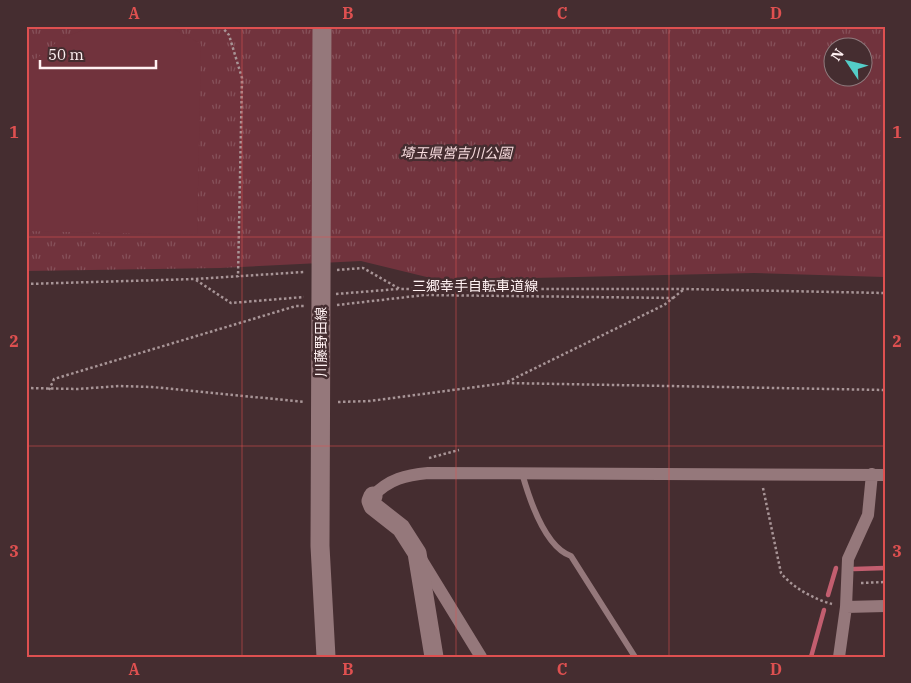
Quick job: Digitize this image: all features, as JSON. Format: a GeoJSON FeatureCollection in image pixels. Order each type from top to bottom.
{"type":"FeatureCollection","features":[{"type":"Feature","properties":{"kind":"main road","name":"川藤野田線"},"geometry":{"type":"LineString","coordinates":[[322,26],[320,546],[326,657]]}},
{"type":"Feature","properties":{"kind":"main road"},"geometry":{"type":"LineString","coordinates":[[374,496],[371,501],[373,506],[401,528],[417,553],[434,657]]}},
{"type":"Feature","properties":{"kind":"street"},"geometry":{"type":"LineString","coordinates":[[374,496],[384,485],[414,474],[522,472],[878,475],[868,515],[848,559],[846,607],[839,657]]}},
{"type":"Feature","properties":{"kind":"street"},"geometry":{"type":"LineString","coordinates":[[417,553],[481,657]]}},
{"type":"Feature","properties":{"kind":"street"},"geometry":{"type":"LineString","coordinates":[[846,607],[885,606]]}},
{"type":"Feature","properties":{"kind":"lane"},"geometry":{"type":"LineString","coordinates":[[522,472],[534,510],[559,549],[571,556],[635,657]]}},
{"type":"Feature","properties":{"kind":"path"},"geometry":{"type":"LineString","coordinates":[[221,26],[230,36],[242,78],[238,277]]}},
{"type":"Feature","properties":{"kind":"path"},"geometry":{"type":"LineString","coordinates":[[334,270],[363,268],[400,289]]}},
{"type":"Feature","properties":{"kind":"path"},"geometry":{"type":"LineString","coordinates":[[26,284],[195,279],[305,272]]}},
{"type":"Feature","properties":{"kind":"path"},"geometry":{"type":"LineString","coordinates":[[195,279],[231,303],[305,296]]}},
{"type":"Feature","properties":{"kind":"path"},"geometry":{"type":"LineString","coordinates":[[333,294],[400,289],[684,289],[885,293]]}},
{"type":"Feature","properties":{"kind":"path"},"geometry":{"type":"LineString","coordinates":[[506,383],[664,305],[684,289]]}},
{"type":"Feature","properties":{"kind":"path","name":"三郷幸手自転車道線"},"geometry":{"type":"LineString","coordinates":[[335,305],[425,295],[672,298]]}},
{"type":"Feature","properties":{"kind":"path"},"geometry":{"type":"LineString","coordinates":[[295,297],[296,306]]}},
{"type":"Feature","properties":{"kind":"path"},"geometry":{"type":"LineString","coordinates":[[49,390],[54,379],[296,306],[306,306]]}},
{"type":"Feature","properties":{"kind":"path"},"geometry":{"type":"LineString","coordinates":[[333,402],[380,400],[506,383],[885,390]]}},
{"type":"Feature","properties":{"kind":"path"},"geometry":{"type":"LineString","coordinates":[[26,388],[49,390],[136,386],[308,403]]}},
{"type":"Feature","properties":{"kind":"path"},"geometry":{"type":"LineString","coordinates":[[760,475],[781,573],[787,580],[807,593],[829,603],[846,607]]}},
{"type":"Feature","properties":{"kind":"path"},"geometry":{"type":"LineString","coordinates":[[847,584],[885,582]]}},
{"type":"Feature","properties":{"kind":"green space","name":"埼玉県営吉川公園"},"geometry":{"type":"Polygon","coordinates":[[[26,26],[885,26],[885,277],[754,273],[439,280],[361,261],[220,268],[26,271],[26,26]]]}},
{"type":"Feature","properties":{"kind":"green space"},"geometry":{"type":"Polygon","coordinates":[[[94,26],[162,26],[172,28],[201,44],[197,235],[26,231],[26,67],[62,38],[94,26]]]}},
{"type":"Feature","properties":{"kind":"waterway"},"geometry":{"type":"LineString","coordinates":[[828,595],[836,568]]}},
{"type":"Feature","properties":{"kind":"waterway"},"geometry":{"type":"LineString","coordinates":[[854,569],[885,568]]}},
{"type":"Feature","properties":{"kind":"waterway"},"geometry":{"type":"LineString","coordinates":[[811,657],[824,610]]}}]}
